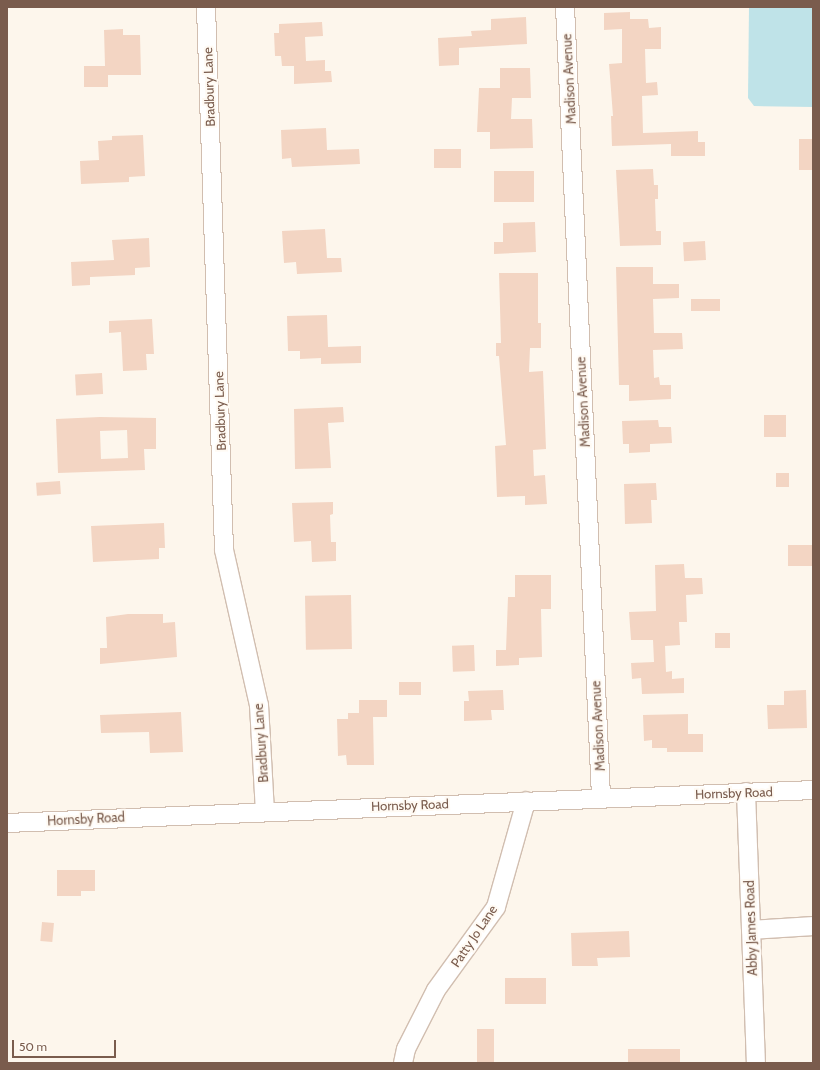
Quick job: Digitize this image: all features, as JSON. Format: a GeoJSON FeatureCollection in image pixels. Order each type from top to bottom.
{"type":"FeatureCollection","features":[{"type":"Feature","properties":{"kind":"street","name":"Bradbury Lane"},"geometry":{"type":"LineString","coordinates":[[206,7],[224,550],[260,704],[265,811]]}},
{"type":"Feature","properties":{"kind":"street","name":"Madison Avenue"},"geometry":{"type":"LineString","coordinates":[[565,7],[601,798]]}},
{"type":"Feature","properties":{"kind":"street","name":"Hornsby Road"},"geometry":{"type":"LineString","coordinates":[[7,823],[265,811],[813,790]]}},
{"type":"Feature","properties":{"kind":"street","name":"Abby James Road"},"geometry":{"type":"LineString","coordinates":[[746,792],[756,1063]]}},
{"type":"Feature","properties":{"kind":"street","name":"Patty Jo Lane"},"geometry":{"type":"LineString","coordinates":[[403,1063],[406,1049],[436,990],[496,907],[526,801]]}},
{"type":"Feature","properties":{"kind":"street"},"geometry":{"type":"LineString","coordinates":[[751,930],[813,926]]}},
{"type":"Feature","properties":{"kind":"water"},"geometry":{"type":"Polygon","coordinates":[[[749,7],[813,7],[813,107],[754,106],[748,98],[749,7]]]}},
{"type":"Feature","properties":{"kind":"building"},"geometry":{"type":"Polygon","coordinates":[[[630,12],[630,19],[648,19],[649,28],[661,27],[661,49],[645,49],[646,83],[657,82],[658,95],[642,96],[643,133],[698,131],[698,142],[705,142],[705,156],[671,156],[671,144],[612,146],[611,116],[613,116],[609,64],[622,63],[622,29],[604,30],[604,13],[630,12]]]}},
{"type":"Feature","properties":{"kind":"building"},"geometry":{"type":"Polygon","coordinates":[[[526,17],[527,44],[459,48],[459,65],[439,66],[438,38],[472,36],[471,31],[491,30],[491,19],[526,17]]]}},
{"type":"Feature","properties":{"kind":"building"},"geometry":{"type":"Polygon","coordinates":[[[322,22],[323,36],[305,37],[306,61],[325,60],[325,71],[331,71],[332,82],[294,84],[294,66],[282,66],[281,56],[275,56],[274,33],[279,33],[279,24],[322,22]]]}},
{"type":"Feature","properties":{"kind":"building"},"geometry":{"type":"Polygon","coordinates":[[[123,29],[123,35],[140,35],[141,75],[108,75],[108,87],[84,87],[84,66],[105,66],[104,30],[123,29]]]}},
{"type":"Feature","properties":{"kind":"building"},"geometry":{"type":"Polygon","coordinates":[[[500,68],[530,68],[531,98],[512,98],[511,119],[532,119],[533,148],[490,149],[490,132],[477,132],[479,88],[500,88],[500,68]]]}},
{"type":"Feature","properties":{"kind":"building"},"geometry":{"type":"Polygon","coordinates":[[[326,128],[327,150],[359,149],[360,164],[292,167],[291,158],[282,159],[281,130],[326,128]]]}},
{"type":"Feature","properties":{"kind":"building"},"geometry":{"type":"Polygon","coordinates":[[[143,135],[145,176],[129,177],[129,182],[81,184],[80,161],[99,160],[98,141],[112,140],[112,136],[143,135]]]}},
{"type":"Feature","properties":{"kind":"building"},"geometry":{"type":"Polygon","coordinates":[[[799,139],[813,139],[813,170],[799,170],[799,139]]]}},
{"type":"Feature","properties":{"kind":"building"},"geometry":{"type":"Polygon","coordinates":[[[434,149],[461,149],[461,168],[434,168],[434,149]]]}},
{"type":"Feature","properties":{"kind":"building"},"geometry":{"type":"Polygon","coordinates":[[[653,169],[654,185],[658,185],[658,199],[655,199],[656,231],[661,231],[661,245],[620,246],[616,170],[653,169]]]}},
{"type":"Feature","properties":{"kind":"building"},"geometry":{"type":"Polygon","coordinates":[[[494,171],[534,171],[534,202],[494,202],[494,171]]]}},
{"type":"Feature","properties":{"kind":"building"},"geometry":{"type":"Polygon","coordinates":[[[535,222],[536,252],[494,254],[494,242],[503,242],[503,223],[535,222]]]}},
{"type":"Feature","properties":{"kind":"building"},"geometry":{"type":"Polygon","coordinates":[[[325,229],[327,258],[341,258],[342,272],[297,274],[296,262],[284,263],[282,231],[325,229]]]}},
{"type":"Feature","properties":{"kind":"building"},"geometry":{"type":"Polygon","coordinates":[[[149,238],[150,267],[135,268],[135,275],[90,277],[90,285],[72,286],[71,262],[114,260],[112,240],[149,238]]]}},
{"type":"Feature","properties":{"kind":"building"},"geometry":{"type":"Polygon","coordinates":[[[705,241],[706,260],[684,261],[683,242],[705,241]]]}},
{"type":"Feature","properties":{"kind":"building"},"geometry":{"type":"Polygon","coordinates":[[[616,267],[653,267],[653,284],[679,284],[679,298],[653,299],[654,333],[682,333],[683,349],[653,350],[654,378],[659,377],[660,385],[671,385],[671,399],[629,401],[629,385],[619,385],[616,267]]]}},
{"type":"Feature","properties":{"kind":"building"},"geometry":{"type":"Polygon","coordinates":[[[499,273],[538,273],[538,323],[541,323],[541,348],[530,348],[529,372],[543,371],[546,449],[533,450],[534,476],[545,475],[547,504],[525,505],[525,496],[497,497],[495,446],[506,445],[499,356],[496,356],[496,343],[501,343],[499,273]]]}},
{"type":"Feature","properties":{"kind":"building"},"geometry":{"type":"Polygon","coordinates":[[[691,299],[720,299],[720,311],[691,311],[691,299]]]}},
{"type":"Feature","properties":{"kind":"building"},"geometry":{"type":"Polygon","coordinates":[[[327,315],[328,347],[361,346],[361,363],[321,364],[321,358],[300,359],[300,351],[288,351],[287,316],[327,315]]]}},
{"type":"Feature","properties":{"kind":"building"},"geometry":{"type":"Polygon","coordinates":[[[152,319],[154,354],[146,354],[147,370],[123,371],[121,332],[109,333],[109,321],[152,319]]]}},
{"type":"Feature","properties":{"kind":"building"},"geometry":{"type":"Polygon","coordinates":[[[102,373],[103,394],[76,395],[75,374],[102,373]]]}},
{"type":"Feature","properties":{"kind":"building"},"geometry":{"type":"Polygon","coordinates":[[[343,407],[344,422],[328,423],[331,468],[295,469],[294,409],[343,407]]]}},
{"type":"Feature","properties":{"kind":"building"},"geometry":{"type":"Polygon","coordinates":[[[764,415],[786,415],[786,437],[764,437],[764,415]]]}},
{"type":"Feature","properties":{"kind":"building"},"geometry":{"type":"Polygon","coordinates":[[[100,417],[156,418],[156,449],[144,449],[145,470],[58,473],[56,419],[100,417]],[[127,430],[100,431],[101,459],[128,458],[127,430]]]}},
{"type":"Feature","properties":{"kind":"building"},"geometry":{"type":"Polygon","coordinates":[[[658,420],[659,427],[671,427],[672,443],[650,444],[650,452],[629,453],[629,444],[623,444],[622,421],[658,420]]]}},
{"type":"Feature","properties":{"kind":"building"},"geometry":{"type":"Polygon","coordinates":[[[776,473],[789,473],[789,487],[776,487],[776,473]]]}},
{"type":"Feature","properties":{"kind":"building"},"geometry":{"type":"Polygon","coordinates":[[[60,481],[61,494],[37,496],[36,483],[60,481]]]}},
{"type":"Feature","properties":{"kind":"building"},"geometry":{"type":"Polygon","coordinates":[[[656,483],[657,500],[651,500],[652,523],[625,524],[624,484],[656,483]]]}},
{"type":"Feature","properties":{"kind":"building"},"geometry":{"type":"Polygon","coordinates":[[[333,502],[333,514],[330,515],[331,542],[336,542],[336,561],[312,562],[311,541],[294,542],[292,503],[333,502]]]}},
{"type":"Feature","properties":{"kind":"building"},"geometry":{"type":"Polygon","coordinates":[[[164,523],[165,548],[159,548],[159,559],[93,562],[91,526],[164,523]]]}},
{"type":"Feature","properties":{"kind":"building"},"geometry":{"type":"Polygon","coordinates":[[[788,545],[813,545],[813,566],[788,566],[788,545]]]}},
{"type":"Feature","properties":{"kind":"building"},"geometry":{"type":"Polygon","coordinates":[[[684,564],[685,578],[702,578],[703,594],[686,595],[687,622],[679,622],[680,645],[665,646],[666,672],[672,671],[672,679],[684,678],[684,693],[642,694],[641,678],[632,679],[631,663],[654,662],[653,640],[631,640],[629,612],[656,611],[655,565],[684,564]]]}},
{"type":"Feature","properties":{"kind":"building"},"geometry":{"type":"Polygon","coordinates":[[[515,575],[551,575],[551,609],[541,609],[542,657],[519,658],[519,665],[496,666],[496,650],[506,650],[508,597],[515,597],[515,575]]]}},
{"type":"Feature","properties":{"kind":"building"},"geometry":{"type":"Polygon","coordinates":[[[351,595],[352,649],[306,650],[305,596],[351,595]]]}},
{"type":"Feature","properties":{"kind":"building"},"geometry":{"type":"Polygon","coordinates":[[[128,614],[163,614],[163,623],[175,622],[177,657],[100,664],[100,648],[107,648],[106,617],[128,614]]]}},
{"type":"Feature","properties":{"kind":"building"},"geometry":{"type":"Polygon","coordinates":[[[715,633],[730,633],[730,648],[715,648],[715,633]]]}},
{"type":"Feature","properties":{"kind":"building"},"geometry":{"type":"Polygon","coordinates":[[[474,645],[475,671],[453,672],[452,646],[474,645]]]}},
{"type":"Feature","properties":{"kind":"building"},"geometry":{"type":"Polygon","coordinates":[[[399,682],[421,682],[421,695],[399,695],[399,682]]]}},
{"type":"Feature","properties":{"kind":"building"},"geometry":{"type":"Polygon","coordinates":[[[503,690],[504,710],[491,710],[492,720],[464,721],[464,701],[469,701],[468,691],[503,690]]]}},
{"type":"Feature","properties":{"kind":"building"},"geometry":{"type":"Polygon","coordinates":[[[806,690],[807,728],[768,729],[767,705],[784,705],[784,691],[806,690]]]}},
{"type":"Feature","properties":{"kind":"building"},"geometry":{"type":"Polygon","coordinates":[[[359,700],[387,700],[387,717],[373,717],[374,765],[347,765],[346,755],[338,756],[337,719],[348,719],[348,713],[359,713],[359,700]]]}},
{"type":"Feature","properties":{"kind":"building"},"geometry":{"type":"Polygon","coordinates":[[[181,712],[183,752],[150,753],[149,732],[101,733],[100,715],[181,712]]]}},
{"type":"Feature","properties":{"kind":"building"},"geometry":{"type":"Polygon","coordinates":[[[688,714],[688,734],[703,734],[703,752],[667,752],[667,748],[652,748],[652,740],[644,741],[643,715],[688,714]]]}},
{"type":"Feature","properties":{"kind":"building"},"geometry":{"type":"Polygon","coordinates":[[[57,870],[95,870],[95,891],[81,891],[81,896],[57,896],[57,870]]]}},
{"type":"Feature","properties":{"kind":"building"},"geometry":{"type":"Polygon","coordinates":[[[42,922],[54,923],[52,942],[40,941],[42,922]]]}},
{"type":"Feature","properties":{"kind":"building"},"geometry":{"type":"Polygon","coordinates":[[[629,931],[630,957],[597,958],[598,966],[572,966],[571,933],[629,931]]]}},
{"type":"Feature","properties":{"kind":"building"},"geometry":{"type":"Polygon","coordinates":[[[505,978],[546,978],[546,1004],[505,1004],[505,978]]]}},
{"type":"Feature","properties":{"kind":"building"},"geometry":{"type":"Polygon","coordinates":[[[477,1029],[494,1029],[494,1063],[477,1063],[477,1029]]]}},
{"type":"Feature","properties":{"kind":"building"},"geometry":{"type":"Polygon","coordinates":[[[628,1049],[680,1049],[680,1063],[628,1063],[628,1049]]]}}]}
